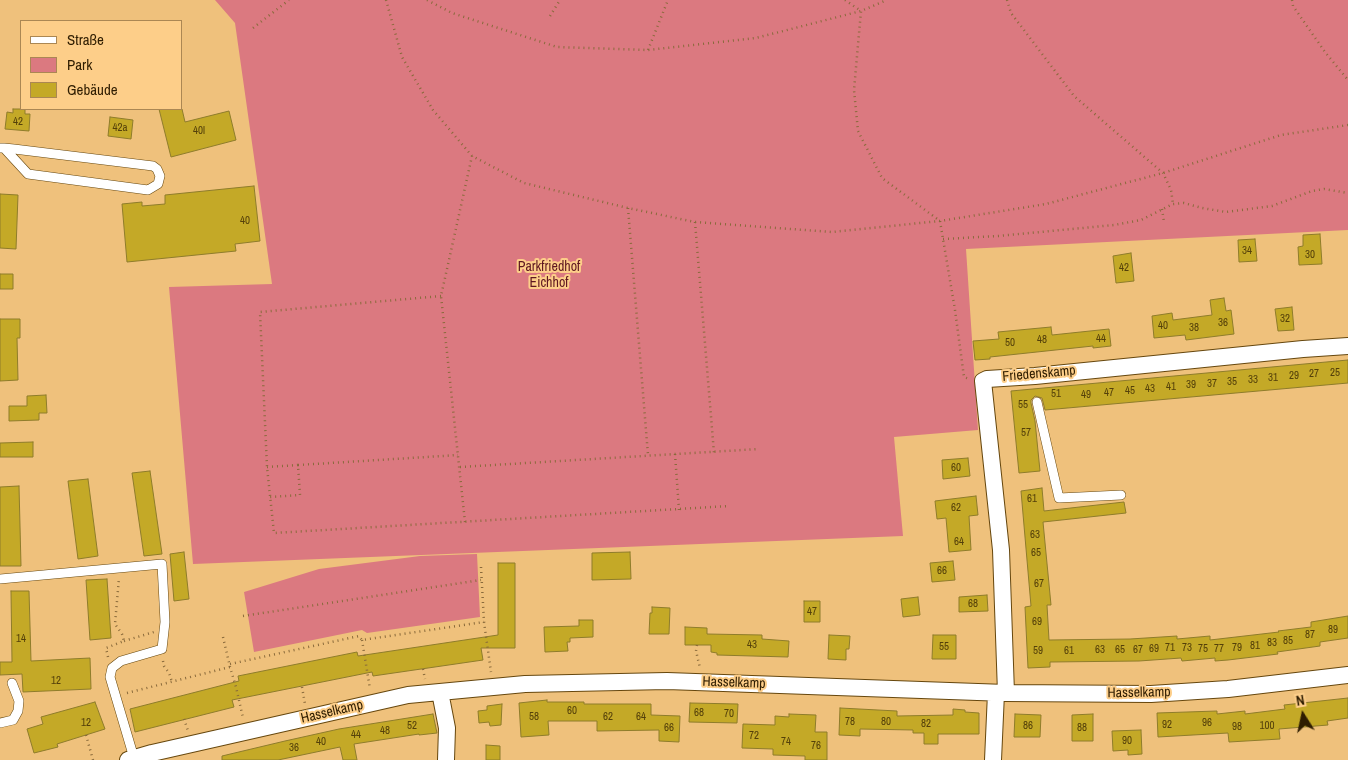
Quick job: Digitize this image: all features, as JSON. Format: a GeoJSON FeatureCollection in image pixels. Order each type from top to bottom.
{"type":"FeatureCollection","features":[{"type":"Feature","properties":{"kind":"street","name":"Friedenskamp"},"geometry":{"type":"LineString","coordinates":[[993,760],[1001,693],[1001,550],[983,382],[987,379],[1035,382],[1303,349],[1348,346]]}},
{"type":"Feature","properties":{"kind":"street","name":"Hasselkamp"},"geometry":{"type":"LineString","coordinates":[[131,759],[408,695],[493,686],[667,681],[1001,693],[1151,694],[1228,689],[1348,675]]}},
{"type":"Feature","properties":{"kind":"street"},"geometry":{"type":"LineString","coordinates":[[440,692],[447,728],[446,760]]}},
{"type":"Feature","properties":{"kind":"lane"},"geometry":{"type":"LineString","coordinates":[[2,148],[153,166],[157,169],[160,176],[158,184],[148,190],[28,174],[2,148]]}},
{"type":"Feature","properties":{"kind":"lane"},"geometry":{"type":"LineString","coordinates":[[1037,402],[1059,498],[1121,495]]}},
{"type":"Feature","properties":{"kind":"lane"},"geometry":{"type":"LineString","coordinates":[[0,579],[162,564],[164,632],[162,649],[120,661],[112,668],[110,677],[131,759]]}},
{"type":"Feature","properties":{"kind":"lane"},"geometry":{"type":"LineString","coordinates":[[0,723],[13,720],[18,711],[19,701],[12,683]]}},
{"type":"Feature","properties":{"kind":"path"},"geometry":{"type":"LineString","coordinates":[[253,28],[289,0]]}},
{"type":"Feature","properties":{"kind":"path"},"geometry":{"type":"LineString","coordinates":[[386,0],[402,57],[433,110],[472,156],[524,183],[695,222],[832,232],[940,221],[1046,204],[1162,172],[1281,135],[1348,125]]}},
{"type":"Feature","properties":{"kind":"path"},"geometry":{"type":"LineString","coordinates":[[427,0],[452,13],[557,47],[648,50],[756,38],[862,11],[887,0]]}},
{"type":"Feature","properties":{"kind":"path"},"geometry":{"type":"LineString","coordinates":[[550,16],[560,0]]}},
{"type":"Feature","properties":{"kind":"path"},"geometry":{"type":"LineString","coordinates":[[648,50],[668,0]]}},
{"type":"Feature","properties":{"kind":"path"},"geometry":{"type":"LineString","coordinates":[[845,0],[862,11]]}},
{"type":"Feature","properties":{"kind":"path"},"geometry":{"type":"LineString","coordinates":[[1008,0],[1011,13],[1074,96],[1162,172],[1171,190],[1173,204]]}},
{"type":"Feature","properties":{"kind":"path"},"geometry":{"type":"LineString","coordinates":[[1292,0],[1293,6],[1325,52],[1348,80]]}},
{"type":"Feature","properties":{"kind":"path"},"geometry":{"type":"LineString","coordinates":[[862,11],[854,90],[858,132],[882,178],[940,221],[964,377],[983,382]]}},
{"type":"Feature","properties":{"kind":"path"},"geometry":{"type":"LineString","coordinates":[[465,522],[441,296],[472,156]]}},
{"type":"Feature","properties":{"kind":"path"},"geometry":{"type":"LineString","coordinates":[[943,239],[1007,236],[1114,225],[1141,220],[1173,204],[1184,203],[1226,212],[1272,206],[1312,190],[1324,189],[1348,193]]}},
{"type":"Feature","properties":{"kind":"path"},"geometry":{"type":"LineString","coordinates":[[628,208],[648,455]]}},
{"type":"Feature","properties":{"kind":"path"},"geometry":{"type":"LineString","coordinates":[[1162,209],[1164,222]]}},
{"type":"Feature","properties":{"kind":"path"},"geometry":{"type":"LineString","coordinates":[[695,222],[714,453]]}},
{"type":"Feature","properties":{"kind":"path"},"geometry":{"type":"LineString","coordinates":[[441,296],[260,312],[267,467],[274,533],[729,506]]}},
{"type":"Feature","properties":{"kind":"path"},"geometry":{"type":"LineString","coordinates":[[460,467],[759,449]]}},
{"type":"Feature","properties":{"kind":"path"},"geometry":{"type":"LineString","coordinates":[[676,454],[679,510]]}},
{"type":"Feature","properties":{"kind":"path"},"geometry":{"type":"LineString","coordinates":[[267,467],[458,455]]}},
{"type":"Feature","properties":{"kind":"path"},"geometry":{"type":"LineString","coordinates":[[270,497],[300,495],[298,465]]}},
{"type":"Feature","properties":{"kind":"path"},"geometry":{"type":"LineString","coordinates":[[481,567],[484,622],[493,686]]}},
{"type":"Feature","properties":{"kind":"path"},"geometry":{"type":"LineString","coordinates":[[120,568],[115,624],[122,634],[124,641]]}},
{"type":"Feature","properties":{"kind":"path"},"geometry":{"type":"LineString","coordinates":[[243,616],[481,580]]}},
{"type":"Feature","properties":{"kind":"path"},"geometry":{"type":"LineString","coordinates":[[362,640],[484,622]]}},
{"type":"Feature","properties":{"kind":"path"},"geometry":{"type":"LineString","coordinates":[[112,668],[106,648],[147,634],[164,632]]}},
{"type":"Feature","properties":{"kind":"path"},"geometry":{"type":"LineString","coordinates":[[116,696],[230,665],[359,636],[362,640],[372,703]]}},
{"type":"Feature","properties":{"kind":"path"},"geometry":{"type":"LineString","coordinates":[[224,637],[246,732]]}},
{"type":"Feature","properties":{"kind":"path"},"geometry":{"type":"LineString","coordinates":[[697,645],[697,656],[700,666]]}},
{"type":"Feature","properties":{"kind":"path"},"geometry":{"type":"LineString","coordinates":[[162,649],[164,666],[169,672],[172,682]]}},
{"type":"Feature","properties":{"kind":"path"},"geometry":{"type":"LineString","coordinates":[[86,735],[93,760]]}},
{"type":"Feature","properties":{"kind":"green space","name":"Parkfriedhof Eichhof"},"geometry":{"type":"Polygon","coordinates":[[[215,0],[1348,0],[1348,230],[966,249],[978,430],[894,437],[903,536],[193,564],[169,287],[272,284],[235,23],[215,0]]]}},
{"type":"Feature","properties":{"kind":"green space"},"geometry":{"type":"Polygon","coordinates":[[[477,554],[480,617],[367,633],[362,630],[254,652],[244,592],[319,569],[420,556],[477,554]]]}},
{"type":"Feature","properties":{"kind":"building"},"geometry":{"type":"Polygon","coordinates":[[[13,109],[20,109],[25,110],[25,114],[30,114],[29,131],[5,129],[7,112],[13,113],[13,109]]]}},
{"type":"Feature","properties":{"kind":"building"},"geometry":{"type":"Polygon","coordinates":[[[182,109],[185,122],[229,111],[236,140],[171,157],[159,110],[182,109]]]}},
{"type":"Feature","properties":{"kind":"building"},"geometry":{"type":"Polygon","coordinates":[[[110,117],[133,120],[131,139],[108,136],[110,117]]]}},
{"type":"Feature","properties":{"kind":"building"},"geometry":{"type":"Polygon","coordinates":[[[254,186],[260,241],[235,244],[236,251],[127,262],[122,204],[142,202],[142,206],[165,204],[165,195],[254,186]]]}},
{"type":"Feature","properties":{"kind":"building"},"geometry":{"type":"Polygon","coordinates":[[[0,194],[18,195],[16,249],[0,248],[0,194]]]}},
{"type":"Feature","properties":{"kind":"building"},"geometry":{"type":"Polygon","coordinates":[[[1320,234],[1322,264],[1299,265],[1298,247],[1303,246],[1303,235],[1320,234]]]}},
{"type":"Feature","properties":{"kind":"building"},"geometry":{"type":"Polygon","coordinates":[[[1255,239],[1257,261],[1239,262],[1238,240],[1255,239]]]}},
{"type":"Feature","properties":{"kind":"building"},"geometry":{"type":"Polygon","coordinates":[[[1131,253],[1134,281],[1116,283],[1113,256],[1131,253]]]}},
{"type":"Feature","properties":{"kind":"building"},"geometry":{"type":"Polygon","coordinates":[[[0,274],[13,274],[13,289],[0,289],[0,274]]]}},
{"type":"Feature","properties":{"kind":"building"},"geometry":{"type":"Polygon","coordinates":[[[1224,298],[1226,311],[1231,310],[1234,334],[1186,340],[1185,335],[1154,338],[1152,316],[1172,313],[1173,320],[1212,315],[1210,300],[1224,298]]]}},
{"type":"Feature","properties":{"kind":"building"},"geometry":{"type":"Polygon","coordinates":[[[1292,307],[1294,330],[1278,331],[1275,309],[1292,307]]]}},
{"type":"Feature","properties":{"kind":"building"},"geometry":{"type":"Polygon","coordinates":[[[0,319],[20,319],[20,338],[17,338],[18,380],[0,381],[0,319]]]}},
{"type":"Feature","properties":{"kind":"building"},"geometry":{"type":"Polygon","coordinates":[[[1051,327],[1052,335],[1109,329],[1111,346],[1093,348],[1093,346],[975,360],[973,341],[999,339],[998,332],[1051,327]]]}},
{"type":"Feature","properties":{"kind":"building"},"geometry":{"type":"Polygon","coordinates":[[[1348,360],[1348,383],[1045,410],[1042,398],[1035,396],[1031,403],[1035,421],[1040,471],[1019,473],[1011,391],[1348,360]]]}},
{"type":"Feature","properties":{"kind":"building"},"geometry":{"type":"Polygon","coordinates":[[[46,395],[47,413],[39,413],[39,420],[9,421],[9,406],[27,406],[27,396],[46,395]]]}},
{"type":"Feature","properties":{"kind":"building"},"geometry":{"type":"Polygon","coordinates":[[[33,442],[33,457],[0,457],[0,443],[33,442]]]}},
{"type":"Feature","properties":{"kind":"building"},"geometry":{"type":"Polygon","coordinates":[[[968,458],[970,476],[943,479],[942,460],[968,458]]]}},
{"type":"Feature","properties":{"kind":"building"},"geometry":{"type":"Polygon","coordinates":[[[150,471],[162,554],[144,556],[132,473],[150,471]]]}},
{"type":"Feature","properties":{"kind":"building"},"geometry":{"type":"Polygon","coordinates":[[[88,479],[98,556],[78,559],[68,481],[88,479]]]}},
{"type":"Feature","properties":{"kind":"building"},"geometry":{"type":"Polygon","coordinates":[[[19,486],[21,566],[0,566],[0,487],[19,486]]]}},
{"type":"Feature","properties":{"kind":"building"},"geometry":{"type":"Polygon","coordinates":[[[1042,488],[1044,511],[1124,502],[1126,513],[1043,522],[1051,605],[1047,605],[1049,640],[1130,639],[1177,636],[1177,639],[1210,636],[1210,640],[1311,627],[1311,622],[1348,616],[1348,638],[1320,642],[1320,646],[1277,652],[1278,654],[1228,660],[1215,661],[1215,658],[1182,661],[1181,658],[1139,661],[1050,662],[1050,667],[1028,668],[1025,607],[1031,606],[1021,491],[1042,488]]]}},
{"type":"Feature","properties":{"kind":"building"},"geometry":{"type":"Polygon","coordinates":[[[976,496],[978,515],[969,516],[971,550],[949,552],[946,518],[937,519],[935,501],[976,496]]]}},
{"type":"Feature","properties":{"kind":"building"},"geometry":{"type":"Polygon","coordinates":[[[184,552],[189,599],[174,601],[170,554],[184,552]]]}},
{"type":"Feature","properties":{"kind":"building"},"geometry":{"type":"Polygon","coordinates":[[[630,552],[631,579],[592,580],[592,553],[630,552]]]}},
{"type":"Feature","properties":{"kind":"building"},"geometry":{"type":"Polygon","coordinates":[[[953,561],[955,580],[932,582],[930,563],[953,561]]]}},
{"type":"Feature","properties":{"kind":"building"},"geometry":{"type":"Polygon","coordinates":[[[498,563],[515,563],[515,648],[481,648],[483,660],[373,676],[372,672],[232,700],[234,707],[135,732],[130,709],[239,681],[238,676],[357,652],[358,656],[498,635],[498,563]]]}},
{"type":"Feature","properties":{"kind":"building"},"geometry":{"type":"Polygon","coordinates":[[[107,579],[111,638],[90,640],[86,580],[107,579]]]}},
{"type":"Feature","properties":{"kind":"building"},"geometry":{"type":"Polygon","coordinates":[[[11,591],[29,591],[31,661],[90,658],[91,689],[23,692],[22,674],[0,675],[0,662],[12,662],[11,591]]]}},
{"type":"Feature","properties":{"kind":"building"},"geometry":{"type":"Polygon","coordinates":[[[987,595],[988,611],[959,612],[959,597],[987,595]]]}},
{"type":"Feature","properties":{"kind":"building"},"geometry":{"type":"Polygon","coordinates":[[[918,597],[920,615],[903,617],[901,599],[918,597]]]}},
{"type":"Feature","properties":{"kind":"building"},"geometry":{"type":"Polygon","coordinates":[[[804,601],[820,601],[820,622],[804,622],[804,601]]]}},
{"type":"Feature","properties":{"kind":"building"},"geometry":{"type":"Polygon","coordinates":[[[652,607],[670,608],[669,634],[649,634],[652,607]]]}},
{"type":"Feature","properties":{"kind":"building"},"geometry":{"type":"Polygon","coordinates":[[[579,620],[593,620],[593,637],[570,638],[570,642],[567,642],[568,651],[545,652],[544,627],[579,626],[579,620]]]}},
{"type":"Feature","properties":{"kind":"building"},"geometry":{"type":"Polygon","coordinates":[[[685,627],[707,628],[707,634],[762,635],[762,639],[789,641],[788,657],[717,655],[717,653],[711,652],[711,645],[685,645],[685,627]]]}},
{"type":"Feature","properties":{"kind":"building"},"geometry":{"type":"Polygon","coordinates":[[[829,635],[850,636],[849,649],[846,649],[846,660],[828,659],[829,635]]]}},
{"type":"Feature","properties":{"kind":"building"},"geometry":{"type":"Polygon","coordinates":[[[933,635],[956,635],[956,659],[932,659],[933,635]]]}},
{"type":"Feature","properties":{"kind":"building"},"geometry":{"type":"Polygon","coordinates":[[[1348,698],[1348,718],[1327,721],[1328,725],[1279,729],[1280,739],[1229,742],[1228,733],[1158,737],[1157,713],[1217,711],[1217,714],[1245,711],[1245,714],[1285,709],[1284,705],[1348,698]]]}},
{"type":"Feature","properties":{"kind":"building"},"geometry":{"type":"Polygon","coordinates":[[[547,700],[547,702],[584,702],[584,704],[651,704],[651,715],[680,716],[679,742],[659,741],[659,730],[597,731],[597,721],[548,721],[549,735],[521,737],[519,703],[547,700]]]}},
{"type":"Feature","properties":{"kind":"building"},"geometry":{"type":"Polygon","coordinates":[[[95,702],[105,729],[57,744],[58,747],[34,753],[27,729],[43,724],[41,717],[95,702]]]}},
{"type":"Feature","properties":{"kind":"building"},"geometry":{"type":"Polygon","coordinates":[[[690,703],[738,704],[737,723],[689,722],[690,703]]]}},
{"type":"Feature","properties":{"kind":"building"},"geometry":{"type":"Polygon","coordinates":[[[502,704],[501,725],[490,726],[489,722],[479,723],[478,711],[487,710],[487,706],[502,704]]]}},
{"type":"Feature","properties":{"kind":"building"},"geometry":{"type":"Polygon","coordinates":[[[840,708],[897,711],[897,716],[953,715],[953,709],[965,710],[965,712],[979,713],[979,734],[938,734],[938,744],[924,744],[924,733],[913,733],[913,730],[860,729],[860,736],[839,735],[840,708]]]}},
{"type":"Feature","properties":{"kind":"building"},"geometry":{"type":"Polygon","coordinates":[[[433,714],[437,733],[354,744],[357,760],[343,760],[340,747],[278,760],[222,760],[222,756],[339,729],[433,714]]]}},
{"type":"Feature","properties":{"kind":"building"},"geometry":{"type":"Polygon","coordinates":[[[789,714],[816,715],[815,732],[827,732],[827,760],[805,760],[805,756],[773,755],[773,749],[742,748],[743,724],[775,725],[775,716],[789,717],[789,714]]]}},
{"type":"Feature","properties":{"kind":"building"},"geometry":{"type":"Polygon","coordinates":[[[1015,714],[1041,715],[1040,737],[1014,737],[1015,714]]]}},
{"type":"Feature","properties":{"kind":"building"},"geometry":{"type":"Polygon","coordinates":[[[1093,714],[1093,741],[1072,741],[1072,715],[1093,714]]]}},
{"type":"Feature","properties":{"kind":"building"},"geometry":{"type":"Polygon","coordinates":[[[1141,730],[1142,754],[1128,755],[1128,750],[1113,751],[1112,731],[1141,730]]]}},
{"type":"Feature","properties":{"kind":"building"},"geometry":{"type":"Polygon","coordinates":[[[486,745],[500,746],[500,760],[486,760],[486,745]]]}}]}
